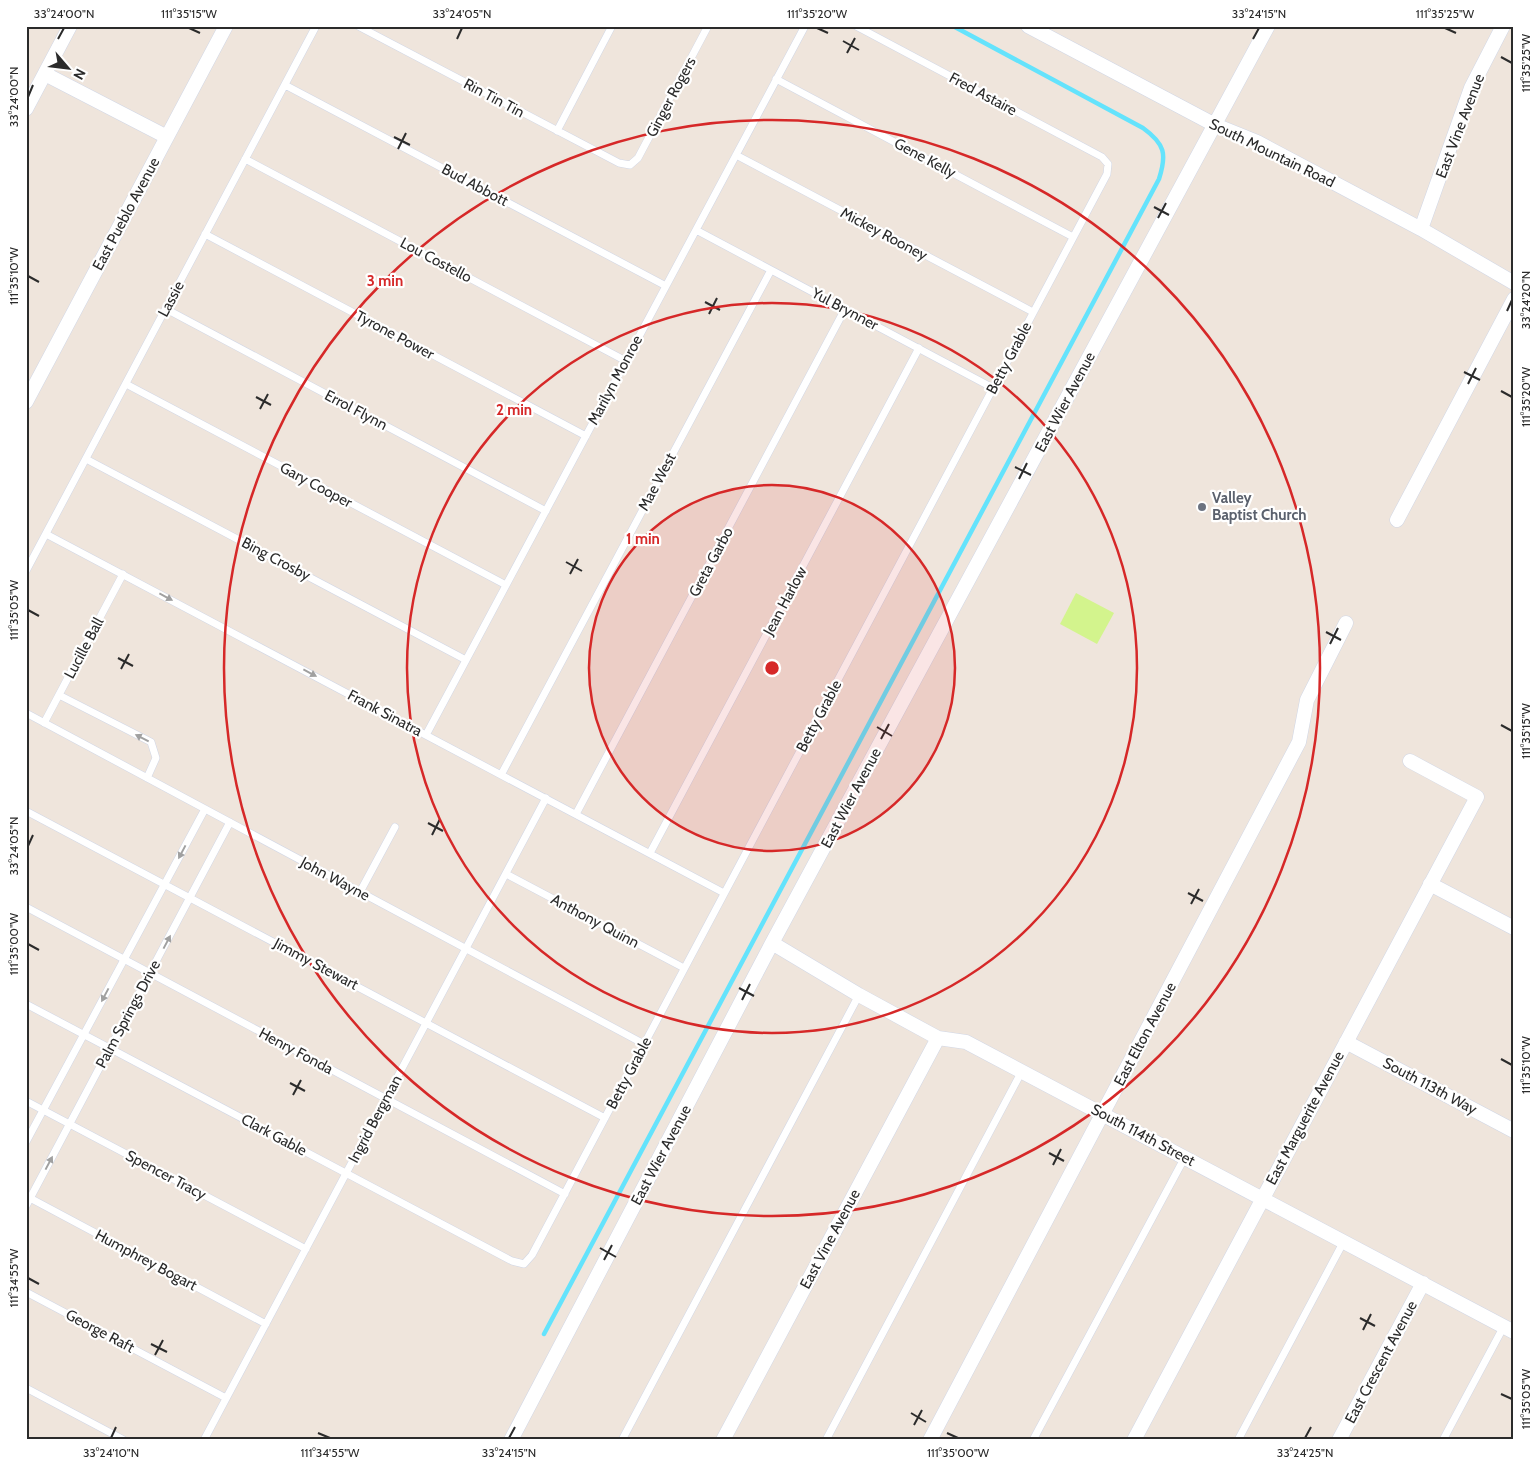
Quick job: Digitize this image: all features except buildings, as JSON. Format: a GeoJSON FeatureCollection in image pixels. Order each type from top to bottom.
{"type":"FeatureCollection","features":[{"type":"Feature","properties":{"kind":"street"},"geometry":{"type":"LineString","coordinates":[[26,109],[70,26]]}},
{"type":"Feature","properties":{"kind":"street","name":"East Pueblo Avenue"},"geometry":{"type":"LineString","coordinates":[[26,402],[226,26]]}},
{"type":"Feature","properties":{"kind":"street","name":"South Mountain Road"},"geometry":{"type":"LineString","coordinates":[[1028,26],[1215,125],[1257,142],[1421,229],[1514,283]]}},
{"type":"Feature","properties":{"kind":"street","name":"East Wier Avenue"},"geometry":{"type":"LineString","coordinates":[[511,1440],[772,943],[1268,26]]}},
{"type":"Feature","properties":{"kind":"street","name":"East Vine Avenue"},"geometry":{"type":"LineString","coordinates":[[1421,229],[1471,88],[1504,26]]}},
{"type":"Feature","properties":{"kind":"street"},"geometry":{"type":"LineString","coordinates":[[44,74],[167,137]]}},
{"type":"Feature","properties":{"kind":"street"},"geometry":{"type":"LineString","coordinates":[[1397,520],[1514,299]]}},
{"type":"Feature","properties":{"kind":"street","name":"East Elton Avenue"},"geometry":{"type":"LineString","coordinates":[[930,1440],[1299,742],[1307,700],[1346,623]]}},
{"type":"Feature","properties":{"kind":"street","name":"East Marguerite Avenue"},"geometry":{"type":"LineString","coordinates":[[1134,1440],[1476,797],[1410,761]]}},
{"type":"Feature","properties":{"kind":"street"},"geometry":{"type":"LineString","coordinates":[[1430,884],[1514,928]]}},
{"type":"Feature","properties":{"kind":"street","name":"South 114th Street"},"geometry":{"type":"LineString","coordinates":[[772,943],[859,995],[938,1038],[966,1042],[1509,1329]]}},
{"type":"Feature","properties":{"kind":"street","name":"East Vine Avenue"},"geometry":{"type":"LineString","coordinates":[[723,1440],[938,1038]]}},
{"type":"Feature","properties":{"kind":"street","name":"South 113th Way"},"geometry":{"type":"LineString","coordinates":[[1346,1042],[1514,1131]]}},
{"type":"Feature","properties":{"kind":"street","name":"East Crescent Avenue"},"geometry":{"type":"LineString","coordinates":[[1339,1440],[1422,1283]]}},
{"type":"Feature","properties":{"kind":"lane","name":"Lassie"},"geometry":{"type":"LineString","coordinates":[[26,571],[316,26]]}},
{"type":"Feature","properties":{"kind":"lane","name":"Rin Tin Tin"},"geometry":{"type":"LineString","coordinates":[[358,26],[618,163],[630,165]]}},
{"type":"Feature","properties":{"kind":"lane"},"geometry":{"type":"LineString","coordinates":[[556,131],[612,26]]}},
{"type":"Feature","properties":{"kind":"lane","name":"Ginger Rogers"},"geometry":{"type":"LineString","coordinates":[[630,165],[638,158],[708,26]]}},
{"type":"Feature","properties":{"kind":"lane","name":"Marilyn Monroe"},"geometry":{"type":"LineString","coordinates":[[426,735],[805,26]]}},
{"type":"Feature","properties":{"kind":"lane","name":"Fred Astaire"},"geometry":{"type":"LineString","coordinates":[[856,26],[1102,157],[1108,164]]}},
{"type":"Feature","properties":{"kind":"lane","name":"Gene Kelly"},"geometry":{"type":"LineString","coordinates":[[776,79],[1073,237]]}},
{"type":"Feature","properties":{"kind":"lane","name":"Bud Abbott"},"geometry":{"type":"LineString","coordinates":[[285,85],[666,286]]}},
{"type":"Feature","properties":{"kind":"lane","name":"Mickey Rooney"},"geometry":{"type":"LineString","coordinates":[[736,155],[1033,312]]}},
{"type":"Feature","properties":{"kind":"lane","name":"Lou Costello"},"geometry":{"type":"LineString","coordinates":[[245,159],[626,361]]}},
{"type":"Feature","properties":{"kind":"lane","name":"Betty Grable"},"geometry":{"type":"LineString","coordinates":[[524,1264],[532,1255],[565,1194],[1107,174],[1108,164]]}},
{"type":"Feature","properties":{"kind":"lane","name":"Yul Brynner"},"geometry":{"type":"LineString","coordinates":[[696,230],[993,388]]}},
{"type":"Feature","properties":{"kind":"lane","name":"Tyrone Power"},"geometry":{"type":"LineString","coordinates":[[205,234],[586,436]]}},
{"type":"Feature","properties":{"kind":"lane","name":"Mae West"},"geometry":{"type":"LineString","coordinates":[[501,774],[771,270]]}},
{"type":"Feature","properties":{"kind":"lane","name":"Errol Flynn"},"geometry":{"type":"LineString","coordinates":[[166,309],[546,511]]}},
{"type":"Feature","properties":{"kind":"lane","name":"Greta Garbo"},"geometry":{"type":"LineString","coordinates":[[576,814],[845,309]]}},
{"type":"Feature","properties":{"kind":"lane","name":"Jean Harlow"},"geometry":{"type":"LineString","coordinates":[[650,854],[919,348]]}},
{"type":"Feature","properties":{"kind":"lane","name":"Gary Cooper"},"geometry":{"type":"LineString","coordinates":[[126,384],[506,586]]}},
{"type":"Feature","properties":{"kind":"lane","name":"Bing Crosby"},"geometry":{"type":"LineString","coordinates":[[86,458],[466,660]]}},
{"type":"Feature","properties":{"kind":"lane","name":"Frank Sinatra"},"geometry":{"type":"LineString","coordinates":[[46,534],[724,893]]}},
{"type":"Feature","properties":{"kind":"lane","name":"Lucille Ball"},"geometry":{"type":"LineString","coordinates":[[44,723],[123,574]]}},
{"type":"Feature","properties":{"kind":"lane"},"geometry":{"type":"LineString","coordinates":[[59,695],[151,742],[156,758],[147,778]]}},
{"type":"Feature","properties":{"kind":"lane","name":"John Wayne"},"geometry":{"type":"LineString","coordinates":[[26,713],[644,1044]]}},
{"type":"Feature","properties":{"kind":"lane","name":"Ingrid Bergman"},"geometry":{"type":"LineString","coordinates":[[204,1440],[546,798]]}},
{"type":"Feature","properties":{"kind":"lane","name":"Palm Springs Drive"},"geometry":{"type":"LineString","coordinates":[[26,1142],[205,809]]}},
{"type":"Feature","properties":{"kind":"lane","name":"Jimmy Stewart"},"geometry":{"type":"LineString","coordinates":[[26,811],[605,1118]]}},
{"type":"Feature","properties":{"kind":"lane","name":"Palm Springs Drive"},"geometry":{"type":"LineString","coordinates":[[26,1206],[28,1197],[70,1124],[230,822]]}},
{"type":"Feature","properties":{"kind":"lane"},"geometry":{"type":"LineString","coordinates":[[360,892],[395,827]]}},
{"type":"Feature","properties":{"kind":"lane","name":"Anthony Quinn"},"geometry":{"type":"LineString","coordinates":[[506,874],[684,968]]}},
{"type":"Feature","properties":{"kind":"lane","name":"Henry Fonda"},"geometry":{"type":"LineString","coordinates":[[26,908],[565,1194]]}},
{"type":"Feature","properties":{"kind":"lane"},"geometry":{"type":"LineString","coordinates":[[622,1440],[859,995]]}},
{"type":"Feature","properties":{"kind":"lane","name":"Clark Gable"},"geometry":{"type":"LineString","coordinates":[[26,1004],[512,1261],[524,1264]]}},
{"type":"Feature","properties":{"kind":"lane"},"geometry":{"type":"LineString","coordinates":[[826,1440],[1022,1071]]}},
{"type":"Feature","properties":{"kind":"lane","name":"Spencer Tracy"},"geometry":{"type":"LineString","coordinates":[[26,1101],[306,1249]]}},
{"type":"Feature","properties":{"kind":"lane"},"geometry":{"type":"LineString","coordinates":[[1033,1440],[1185,1157]]}},
{"type":"Feature","properties":{"kind":"lane","name":"Humphrey Bogart"},"geometry":{"type":"LineString","coordinates":[[28,1197],[266,1324]]}},
{"type":"Feature","properties":{"kind":"lane"},"geometry":{"type":"LineString","coordinates":[[1238,1440],[1344,1242]]}},
{"type":"Feature","properties":{"kind":"lane","name":"George Raft"},"geometry":{"type":"LineString","coordinates":[[26,1292],[226,1398]]}},
{"type":"Feature","properties":{"kind":"lane"},"geometry":{"type":"LineString","coordinates":[[1443,1440],[1509,1329]]}},
{"type":"Feature","properties":{"kind":"lane"},"geometry":{"type":"LineString","coordinates":[[26,1388],[124,1440]]}},
{"type":"Feature","properties":{"kind":"green space"},"geometry":{"type":"Polygon","coordinates":[[[1076,593],[1114,613],[1097,644],[1060,624],[1076,593]]]}},
{"type":"Feature","properties":{"kind":"waterway"},"geometry":{"type":"LineString","coordinates":[[544,1334],[1159,179],[1163,163],[1162,150],[1156,139],[1143,128],[953,26]]}},
{"type":"Feature","properties":{"kind":"place","name":"Valley Baptist Church"},"geometry":{"type":"Point","coordinates":[1202,507]}}]}
